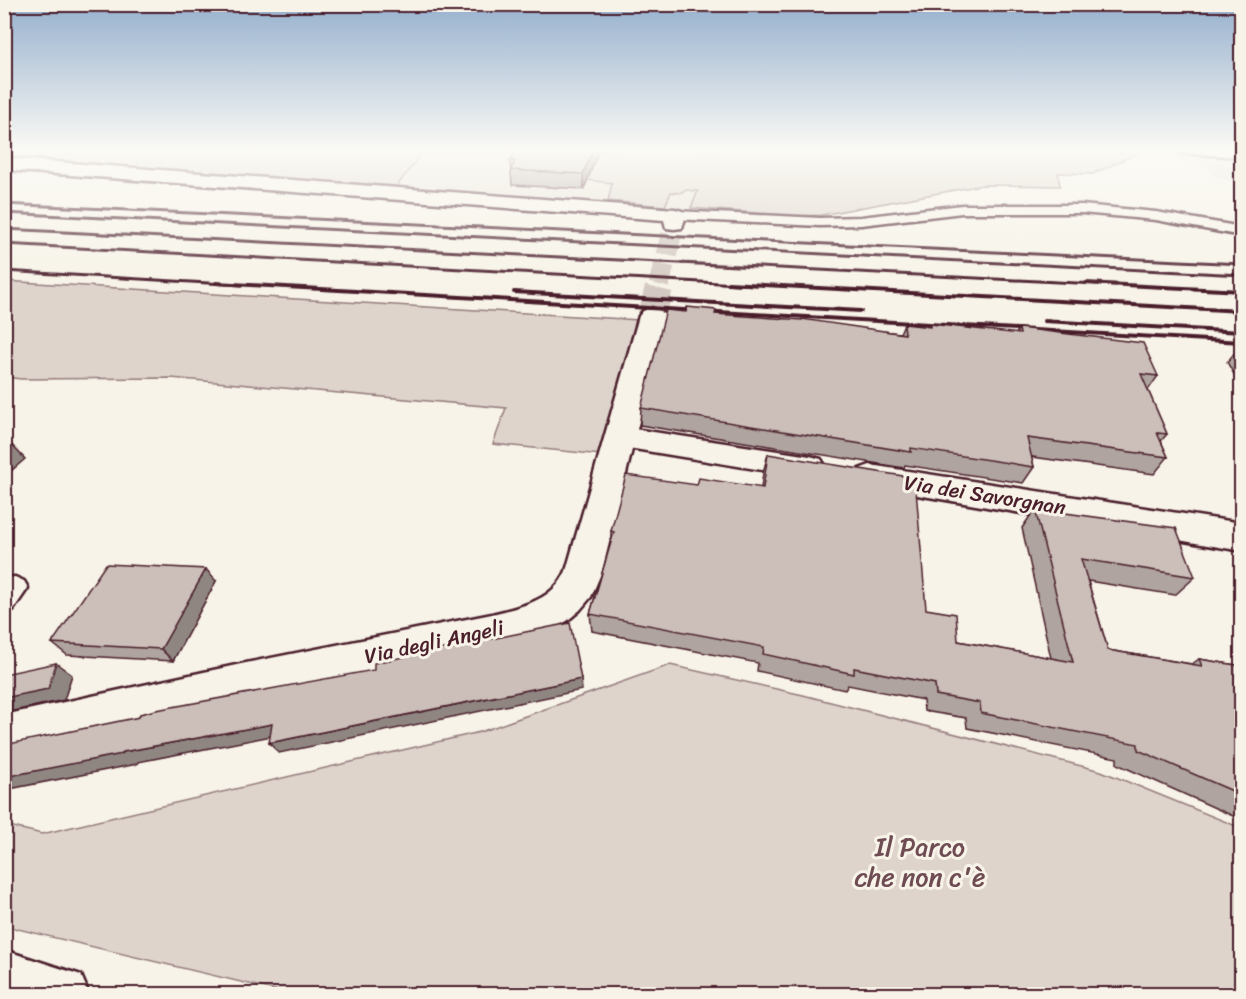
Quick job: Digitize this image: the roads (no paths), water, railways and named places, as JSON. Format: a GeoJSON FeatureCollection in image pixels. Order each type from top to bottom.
{"type":"FeatureCollection","features":[{"type":"Feature","properties":{"kind":"street"},"geometry":{"type":"LineString","coordinates":[[389,196],[674,219]]}},
{"type":"Feature","properties":{"kind":"street","name":"Via degli Angeli"},"geometry":{"type":"LineString","coordinates":[[4,736],[241,683],[492,631],[547,614],[567,599],[581,579],[621,438],[652,316]]}},
{"type":"Feature","properties":{"kind":"street","name":"Via dei Savorgnan"},"geometry":{"type":"LineString","coordinates":[[621,438],[1242,537]]}},
{"type":"Feature","properties":{"kind":"street"},"geometry":{"type":"LineString","coordinates":[[4,976],[62,994]]}},
{"type":"Feature","properties":{"kind":"lane"},"geometry":{"type":"LineString","coordinates":[[674,219],[861,221],[971,208],[1082,209],[1156,216],[1242,232]]}},
{"type":"Feature","properties":{"kind":"lane"},"geometry":{"type":"LineString","coordinates":[[4,589],[15,588],[4,602]]}},
{"type":"Feature","properties":{"kind":"tunnel"},"geometry":{"type":"LineString","coordinates":[[659,285],[674,223]]}},
{"type":"Feature","properties":{"kind":"tunnel"},"geometry":{"type":"LineString","coordinates":[[652,316],[660,283]]}},
{"type":"Feature","properties":{"kind":"railway"},"geometry":{"type":"LineString","coordinates":[[4,204],[1242,264]]}},
{"type":"Feature","properties":{"kind":"railway"},"geometry":{"type":"LineString","coordinates":[[4,213],[1242,275]]}},
{"type":"Feature","properties":{"kind":"railway"},"geometry":{"type":"LineString","coordinates":[[4,229],[1116,285]]}},
{"type":"Feature","properties":{"kind":"railway"},"geometry":{"type":"LineString","coordinates":[[4,244],[756,285]]}},
{"type":"Feature","properties":{"kind":"railway"},"geometry":{"type":"LineString","coordinates":[[4,271],[242,285]]}},
{"type":"Feature","properties":{"kind":"railway"},"geometry":{"type":"LineString","coordinates":[[216,283],[1242,342]]}},
{"type":"Feature","properties":{"kind":"railway"},"geometry":{"type":"LineString","coordinates":[[728,283],[1242,311]]}},
{"type":"Feature","properties":{"kind":"railway"},"geometry":{"type":"LineString","coordinates":[[1086,283],[1242,291]]}},
{"type":"Feature","properties":{"kind":"railway"},"geometry":{"type":"LineString","coordinates":[[514,292],[861,311]]}},
{"type":"Feature","properties":{"kind":"railway"},"geometry":{"type":"LineString","coordinates":[[1044,321],[1242,332]]}},
{"type":"Feature","properties":{"kind":"park label","name":"Il Parco che non c'è"},"geometry":{"type":"Point","coordinates":[920,862]}}]}
